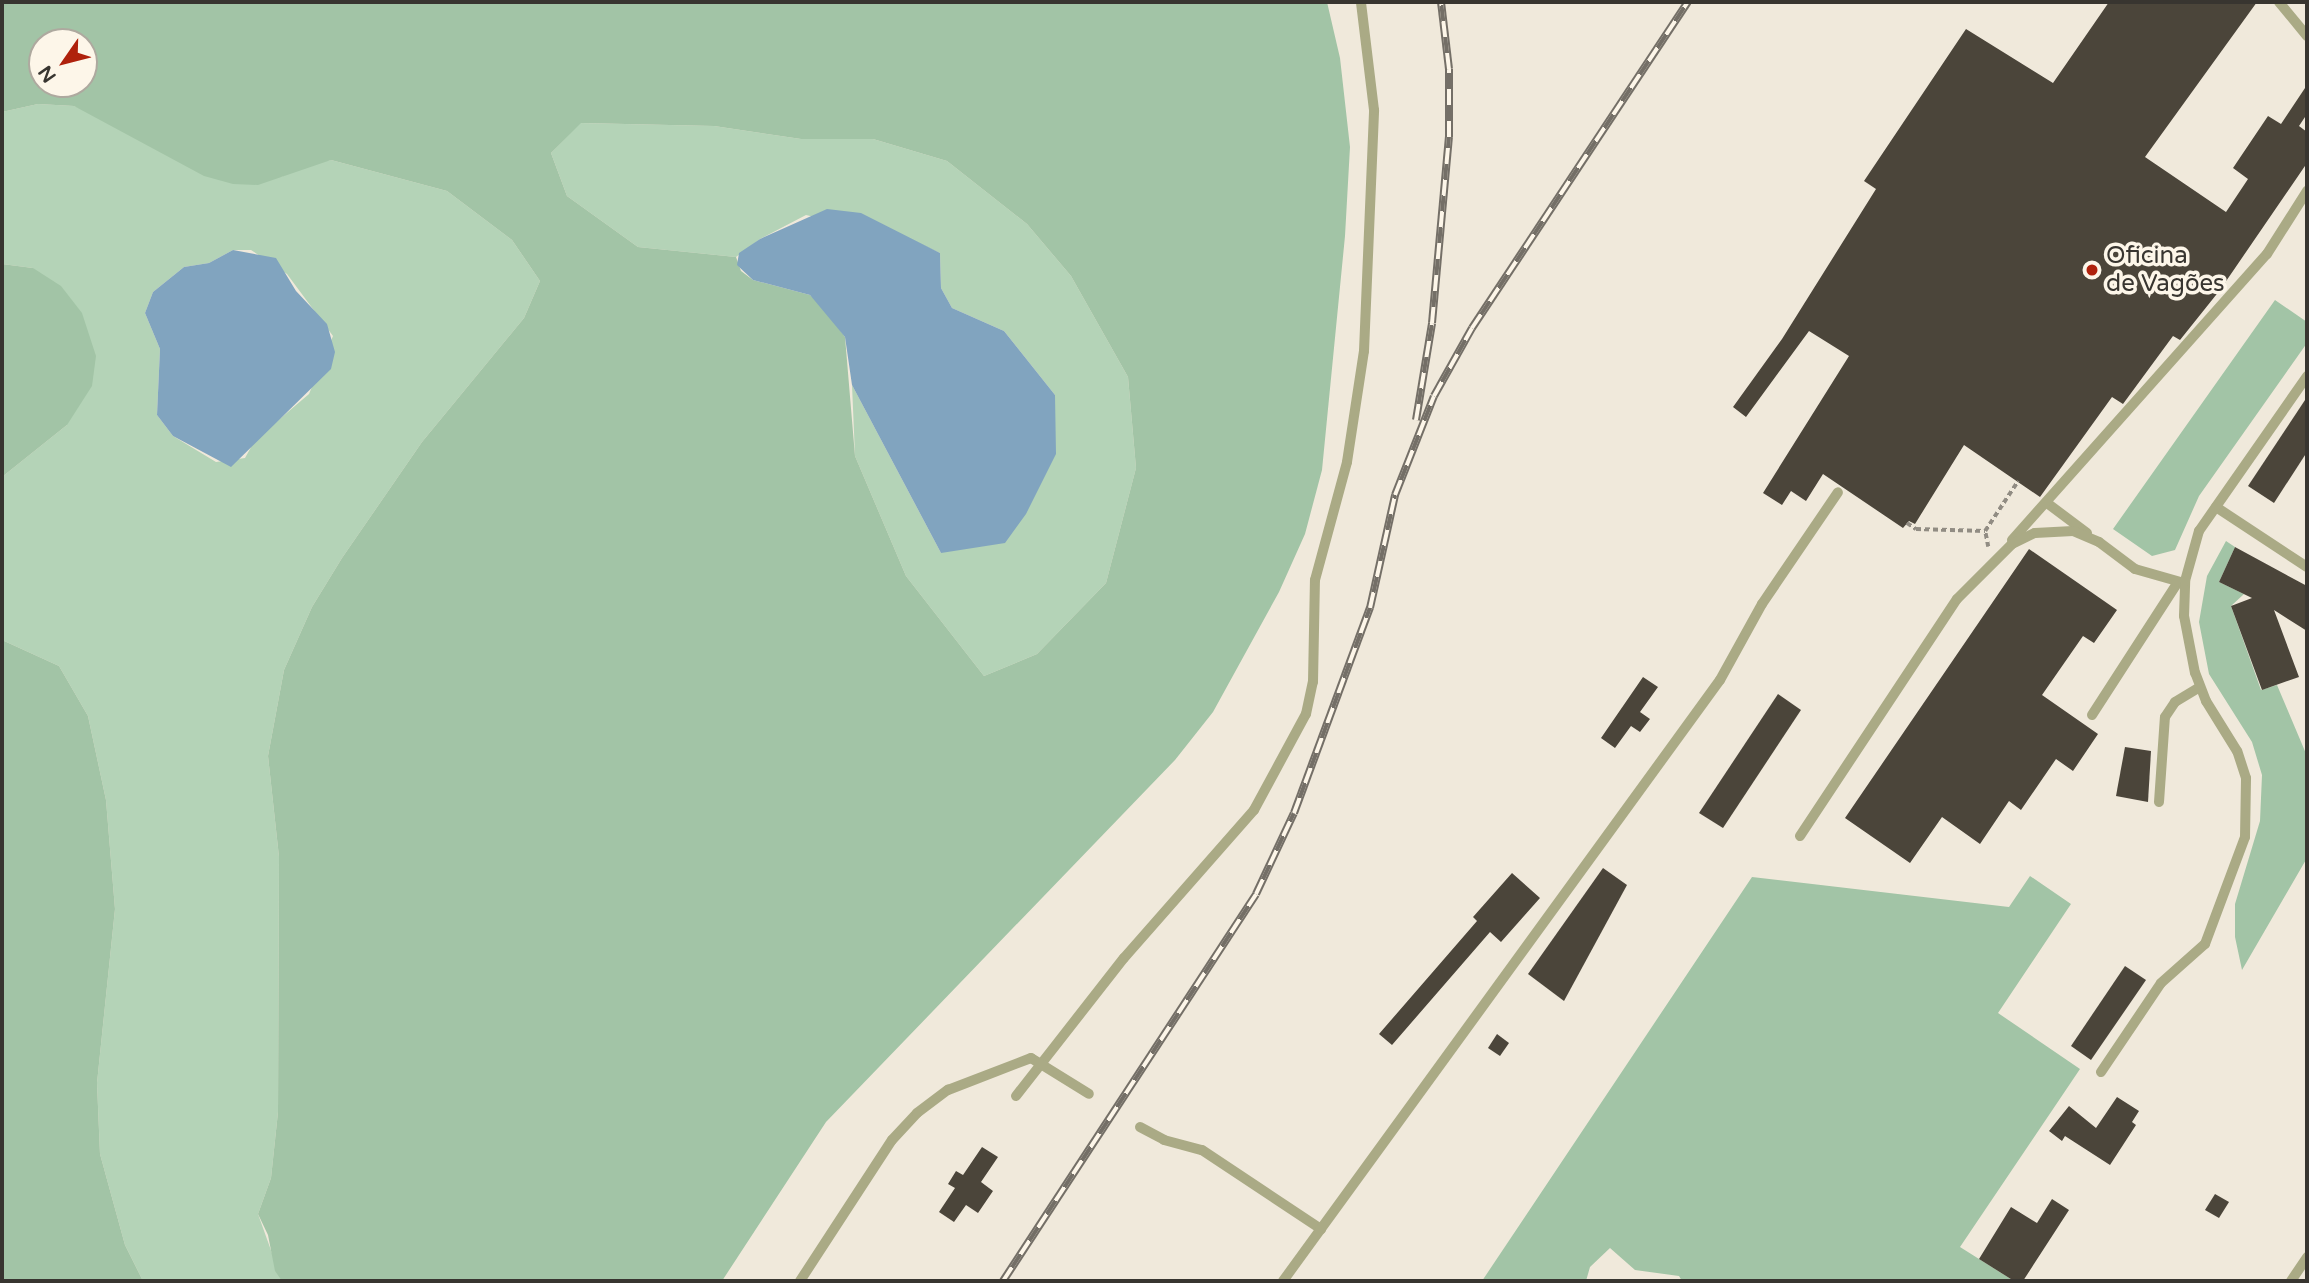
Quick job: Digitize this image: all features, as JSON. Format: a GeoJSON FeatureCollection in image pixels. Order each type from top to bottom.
{"type":"FeatureCollection","features":[{"type":"Feature","properties":{"kind":"lane"},"geometry":{"type":"LineString","coordinates":[[1016,1096],[1124,958],[1254,810],[1284,760],[1308,706],[1313,682],[1315,580],[1347,462],[1364,351],[1374,110],[1361,2]]}},
{"type":"Feature","properties":{"kind":"lane"},"geometry":{"type":"LineString","coordinates":[[2279,2],[2307,36]]}},
{"type":"Feature","properties":{"kind":"lane"},"geometry":{"type":"LineString","coordinates":[[1800,836],[1957,599],[2047,503],[2267,254],[2307,191]]}},
{"type":"Feature","properties":{"kind":"lane"},"geometry":{"type":"LineString","coordinates":[[2092,715],[2181,583],[2192,547],[2216,507],[2307,376]]}},
{"type":"Feature","properties":{"kind":"lane"},"geometry":{"type":"LineString","coordinates":[[1283,1281],[1720,680],[1762,604],[1838,492]]}},
{"type":"Feature","properties":{"kind":"lane"},"geometry":{"type":"LineString","coordinates":[[2047,503],[2135,569],[2181,583]]}},
{"type":"Feature","properties":{"kind":"lane"},"geometry":{"type":"LineString","coordinates":[[2216,507],[2307,567]]}},
{"type":"Feature","properties":{"kind":"lane"},"geometry":{"type":"LineString","coordinates":[[1990,563],[2023,538],[2047,531],[2073,531],[2099,542]]}},
{"type":"Feature","properties":{"kind":"lane"},"geometry":{"type":"LineString","coordinates":[[2101,1072],[2161,982],[2205,944],[2245,836],[2249,808],[2242,764],[2200,687],[2184,616],[2181,583]]}},
{"type":"Feature","properties":{"kind":"lane"},"geometry":{"type":"LineString","coordinates":[[2160,802],[2165,717],[2175,702],[2200,687]]}},
{"type":"Feature","properties":{"kind":"lane"},"geometry":{"type":"LineString","coordinates":[[800,1281],[882,1153],[917,1113],[948,1090],[1019,1060],[1042,1062],[1089,1094]]}},
{"type":"Feature","properties":{"kind":"lane"},"geometry":{"type":"LineString","coordinates":[[1140,1127],[1164,1140],[1202,1150],[1321,1229]]}},
{"type":"Feature","properties":{"kind":"lane"},"geometry":{"type":"LineString","coordinates":[[2291,1281],[2307,1258]]}},
{"type":"Feature","properties":{"kind":"path"},"geometry":{"type":"LineString","coordinates":[[1990,563],[1985,531],[2018,481]]}},
{"type":"Feature","properties":{"kind":"path"},"geometry":{"type":"LineString","coordinates":[[1907,523],[1916,529],[1985,531]]}},
{"type":"Feature","properties":{"kind":"green space"},"geometry":{"type":"Polygon","coordinates":[[[2,2],[1327,2],[1340,58],[1350,147],[1345,236],[1322,470],[1305,534],[1279,592],[1213,712],[1175,760],[826,1122],[722,1281],[282,1281],[275,1271],[268,1235],[258,1214],[271,1178],[278,1112],[279,857],[268,756],[284,670],[312,607],[342,558],[422,442],[524,318],[540,281],[512,240],[447,191],[331,160],[258,185],[233,184],[204,176],[74,106],[38,104],[2,112],[2,2]],[[581,123],[551,153],[567,196],[638,247],[736,257],[741,271],[753,280],[810,295],[822,305],[845,337],[855,456],[906,576],[984,676],[1037,654],[1106,583],[1136,468],[1128,377],[1071,276],[1027,224],[947,161],[873,139],[801,139],[714,126],[581,123]]]}},
{"type":"Feature","properties":{"kind":"green space"},"geometry":{"type":"Polygon","coordinates":[[[38,104],[74,106],[281,177],[304,165],[331,160],[447,191],[512,240],[540,281],[524,318],[422,442],[342,558],[312,607],[284,670],[268,756],[279,857],[278,1112],[271,1178],[258,1214],[282,1281],[143,1281],[125,1245],[100,1154],[97,1083],[115,909],[106,800],[88,716],[59,666],[2,640],[2,477],[67,425],[33,268],[2,264],[2,112],[38,104]],[[233,250],[209,263],[184,267],[153,292],[145,313],[160,349],[157,415],[173,436],[216,462],[245,458],[255,440],[309,394],[333,336],[287,274],[251,250],[233,250]]]}},
{"type":"Feature","properties":{"kind":"green space"},"geometry":{"type":"Polygon","coordinates":[[[580,123],[714,126],[801,139],[873,139],[947,161],[1027,224],[1071,276],[1128,377],[1136,468],[1106,583],[1037,654],[984,676],[906,576],[855,456],[852,385],[941,553],[1055,413],[1055,395],[1004,331],[952,308],[941,288],[940,253],[912,240],[806,215],[760,239],[736,257],[638,247],[567,196],[551,153],[580,123]]]}},
{"type":"Feature","properties":{"kind":"green space"},"geometry":{"type":"Polygon","coordinates":[[[2,264],[33,268],[61,286],[82,313],[96,356],[92,386],[67,425],[2,477],[2,264]]]}},
{"type":"Feature","properties":{"kind":"green space"},"geometry":{"type":"Polygon","coordinates":[[[2275,300],[2307,322],[2307,343],[2199,496],[2175,550],[2152,556],[2113,529],[2275,300]]]}},
{"type":"Feature","properties":{"kind":"green space"},"geometry":{"type":"Polygon","coordinates":[[[2226,541],[2235,547],[2219,582],[2244,594],[2231,606],[2261,690],[2277,685],[2307,756],[2307,858],[2242,970],[2235,937],[2235,904],[2260,821],[2262,775],[2252,742],[2209,674],[2199,622],[2207,576],[2226,541]]]}},
{"type":"Feature","properties":{"kind":"green space"},"geometry":{"type":"Polygon","coordinates":[[[2,640],[59,666],[88,716],[106,800],[115,909],[97,1083],[100,1154],[125,1245],[143,1281],[2,1281],[2,640]]]}},
{"type":"Feature","properties":{"kind":"green space"},"geometry":{"type":"Polygon","coordinates":[[[2030,876],[2071,904],[1998,1013],[2080,1069],[1960,1247],[2014,1281],[1682,1281],[1679,1276],[1635,1270],[1610,1248],[1590,1267],[1586,1281],[1482,1281],[1752,877],[2009,907],[2030,876]]]}},
{"type":"Feature","properties":{"kind":"water"},"geometry":{"type":"Polygon","coordinates":[[[827,209],[861,213],[940,253],[941,288],[952,308],[1004,331],[1055,395],[1056,454],[1026,514],[1005,543],[941,553],[852,385],[845,337],[810,295],[753,280],[737,265],[739,253],[760,239],[827,209]]]}},
{"type":"Feature","properties":{"kind":"water"},"geometry":{"type":"Polygon","coordinates":[[[233,250],[276,258],[296,291],[327,324],[335,352],[331,369],[231,467],[173,436],[157,415],[160,349],[145,313],[153,292],[184,267],[209,263],[233,250]]]}},
{"type":"Feature","properties":{"kind":"building","name":"Oficina de Vagões"},"geometry":{"type":"Polygon","coordinates":[[[2109,2],[2257,2],[2145,157],[2226,212],[2248,179],[2233,168],[2268,116],[2281,124],[2307,85],[2307,114],[2299,126],[2307,132],[2307,163],[2220,290],[2180,340],[2173,336],[2123,404],[2112,397],[2040,497],[1964,445],[1915,524],[1909,521],[1903,528],[1823,474],[1806,501],[1791,491],[1782,505],[1763,493],[1849,356],[1809,331],[1746,417],[1733,407],[1782,339],[1876,189],[1864,181],[1966,29],[2053,83],[2109,2]]]}},
{"type":"Feature","properties":{"kind":"building"},"geometry":{"type":"Polygon","coordinates":[[[2307,397],[2307,452],[2274,503],[2248,486],[2307,397]]]}},
{"type":"Feature","properties":{"kind":"building"},"geometry":{"type":"Polygon","coordinates":[[[2235,547],[2307,586],[2307,631],[2274,610],[2299,677],[2262,690],[2231,606],[2252,598],[2219,582],[2235,547]]]}},
{"type":"Feature","properties":{"kind":"building"},"geometry":{"type":"Polygon","coordinates":[[[2029,549],[2117,610],[2094,643],[2083,636],[2042,695],[2098,734],[2073,771],[2056,759],[2021,810],[2009,801],[1980,844],[1942,817],[1910,863],[1845,818],[2029,549]]]}},
{"type":"Feature","properties":{"kind":"building"},"geometry":{"type":"Polygon","coordinates":[[[1643,677],[1658,687],[1640,712],[1650,719],[1640,732],[1631,726],[1615,748],[1601,738],[1643,677]]]}},
{"type":"Feature","properties":{"kind":"building"},"geometry":{"type":"Polygon","coordinates":[[[1778,694],[1801,710],[1723,828],[1699,813],[1778,694]]]}},
{"type":"Feature","properties":{"kind":"building"},"geometry":{"type":"Polygon","coordinates":[[[2125,747],[2151,751],[2148,802],[2116,796],[2125,747]]]}},
{"type":"Feature","properties":{"kind":"building"},"geometry":{"type":"Polygon","coordinates":[[[1603,868],[1627,885],[1564,1001],[1528,974],[1603,868]]]}},
{"type":"Feature","properties":{"kind":"building"},"geometry":{"type":"Polygon","coordinates":[[[1512,873],[1540,898],[1501,942],[1490,932],[1392,1045],[1379,1034],[1477,921],[1473,917],[1512,873]]]}},
{"type":"Feature","properties":{"kind":"building"},"geometry":{"type":"Polygon","coordinates":[[[2125,966],[2146,980],[2091,1060],[2071,1046],[2125,966]]]}},
{"type":"Feature","properties":{"kind":"building"},"geometry":{"type":"Polygon","coordinates":[[[1497,1034],[1509,1043],[1500,1056],[1488,1048],[1497,1034]]]}},
{"type":"Feature","properties":{"kind":"building"},"geometry":{"type":"Polygon","coordinates":[[[2117,1097],[2139,1111],[2132,1122],[2136,1125],[2110,1165],[2065,1136],[2062,1141],[2049,1131],[2069,1106],[2096,1128],[2117,1097]]]}},
{"type":"Feature","properties":{"kind":"building"},"geometry":{"type":"Polygon","coordinates":[[[982,1147],[998,1157],[981,1182],[993,1191],[978,1213],[966,1205],[954,1222],[939,1212],[955,1188],[948,1184],[956,1171],[963,1175],[982,1147]]]}},
{"type":"Feature","properties":{"kind":"building"},"geometry":{"type":"Polygon","coordinates":[[[2215,1194],[2229,1202],[2219,1218],[2205,1210],[2215,1194]]]}},
{"type":"Feature","properties":{"kind":"building"},"geometry":{"type":"Polygon","coordinates":[[[2052,1199],[2069,1210],[2023,1281],[2014,1281],[1979,1259],[2011,1207],[2037,1223],[2052,1199]]]}},
{"type":"Feature","properties":{"kind":"railway"},"geometry":{"type":"LineString","coordinates":[[1416,420],[1432,323],[1449,137],[1449,69],[1441,2]]}},
{"type":"Feature","properties":{"kind":"railway"},"geometry":{"type":"LineString","coordinates":[[1003,1281],[1256,894],[1294,813],[1370,608],[1395,495],[1434,396],[1472,328],[1688,2]]}},
{"type":"Feature","properties":{"kind":"place","name":"Oficina de Vagões"},"geometry":{"type":"Point","coordinates":[2092,270]}}]}
